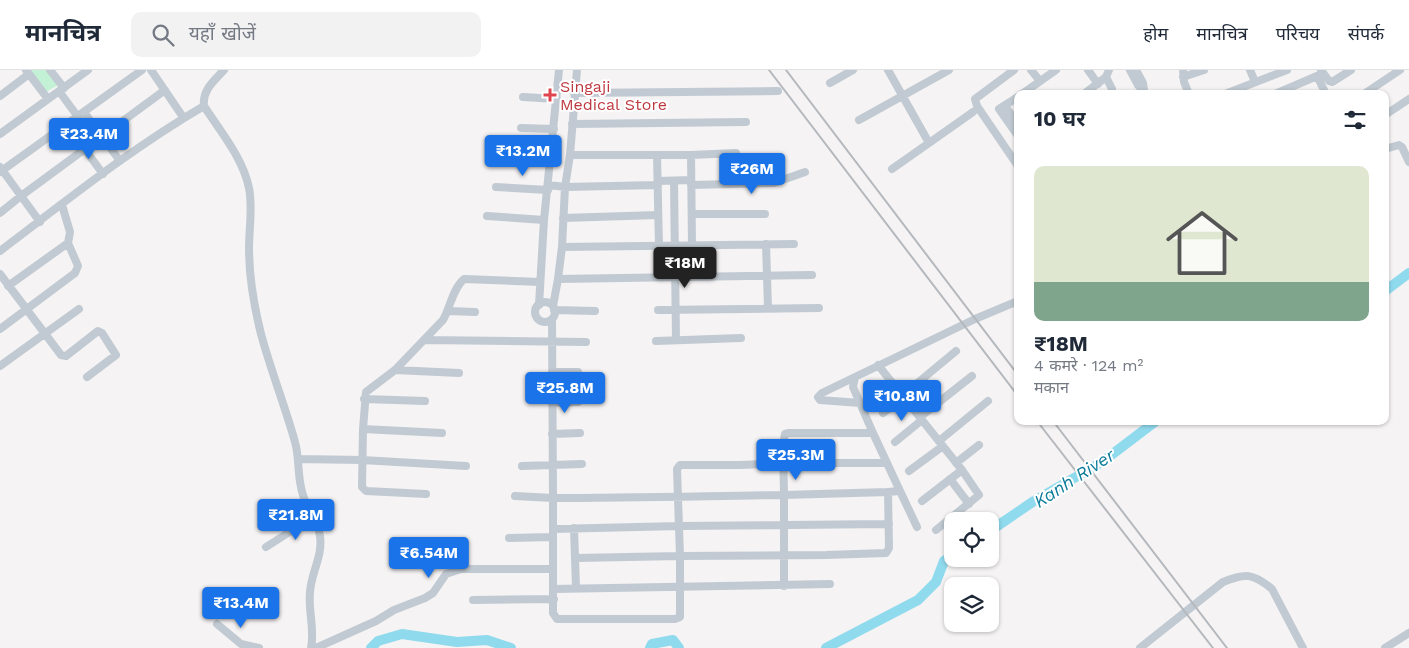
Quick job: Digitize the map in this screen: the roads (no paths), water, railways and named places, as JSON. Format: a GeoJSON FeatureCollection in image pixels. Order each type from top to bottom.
{"type":"FeatureCollection","features":[{"type":"Feature","properties":{"kind":"street"},"geometry":{"type":"LineString","coordinates":[[50,70],[61,89],[120,161]]}},
{"type":"Feature","properties":{"kind":"street"},"geometry":{"type":"LineString","coordinates":[[0,134],[88,70]]}},
{"type":"Feature","properties":{"kind":"street"},"geometry":{"type":"LineString","coordinates":[[40,222],[1,170],[142,70]]}},
{"type":"Feature","properties":{"kind":"street"},"geometry":{"type":"LineString","coordinates":[[151,70],[183,118]]}},
{"type":"Feature","properties":{"kind":"street"},"geometry":{"type":"LineString","coordinates":[[224,70],[203,96],[204,106],[237,157],[249,187],[251,201],[250,276],[254,306],[270,368],[295,442],[299,459],[302,494],[318,527],[320,546],[309,602],[313,636],[311,648]]}},
{"type":"Feature","properties":{"kind":"street"},"geometry":{"type":"LineString","coordinates":[[552,319],[546,321],[539,320],[535,311],[538,305],[544,220],[559,70]]}},
{"type":"Feature","properties":{"kind":"street"},"geometry":{"type":"LineString","coordinates":[[577,70],[570,155],[565,187],[562,247],[552,319],[553,612],[557,619],[675,619],[680,617],[680,526],[677,469],[683,464],[740,465],[784,462],[887,463]]}},
{"type":"Feature","properties":{"kind":"street"},"geometry":{"type":"LineString","coordinates":[[830,83],[853,70]]}},
{"type":"Feature","properties":{"kind":"street"},"geometry":{"type":"LineString","coordinates":[[888,70],[929,143]]}},
{"type":"Feature","properties":{"kind":"street"},"geometry":{"type":"LineString","coordinates":[[859,120],[949,70]]}},
{"type":"Feature","properties":{"kind":"street"},"geometry":{"type":"LineString","coordinates":[[1014,70],[976,96],[975,102],[1014,160]]}},
{"type":"Feature","properties":{"kind":"street"},"geometry":{"type":"LineString","coordinates":[[1031,70],[1040,81]]}},
{"type":"Feature","properties":{"kind":"street"},"geometry":{"type":"LineString","coordinates":[[1028,90],[1056,70]]}},
{"type":"Feature","properties":{"kind":"street"},"geometry":{"type":"LineString","coordinates":[[1088,70],[1092,89]]}},
{"type":"Feature","properties":{"kind":"street"},"geometry":{"type":"LineString","coordinates":[[1130,70],[1143,90]]}},
{"type":"Feature","properties":{"kind":"street"},"geometry":{"type":"LineString","coordinates":[[1136,70],[1145,90]]}},
{"type":"Feature","properties":{"kind":"street"},"geometry":{"type":"LineString","coordinates":[[1188,90],[1183,74],[1204,70]]}},
{"type":"Feature","properties":{"kind":"street"},"geometry":{"type":"LineString","coordinates":[[1250,70],[1255,82]]}},
{"type":"Feature","properties":{"kind":"street"},"geometry":{"type":"LineString","coordinates":[[1234,90],[1287,70]]}},
{"type":"Feature","properties":{"kind":"street"},"geometry":{"type":"LineString","coordinates":[[1321,70],[1329,81],[1332,82],[1351,70]]}},
{"type":"Feature","properties":{"kind":"street"},"geometry":{"type":"LineString","coordinates":[[1370,90],[1400,70]]}},
{"type":"Feature","properties":{"kind":"street"},"geometry":{"type":"LineString","coordinates":[[0,96],[28,72],[48,99]]}},
{"type":"Feature","properties":{"kind":"street"},"geometry":{"type":"LineString","coordinates":[[1092,89],[1108,74],[1112,90]]}},
{"type":"Feature","properties":{"kind":"street"},"geometry":{"type":"LineString","coordinates":[[1284,90],[1316,76],[1324,90]]}},
{"type":"Feature","properties":{"kind":"street"},"geometry":{"type":"LineString","coordinates":[[0,213],[165,90]]}},
{"type":"Feature","properties":{"kind":"street"},"geometry":{"type":"LineString","coordinates":[[574,93],[778,91]]}},
{"type":"Feature","properties":{"kind":"street"},"geometry":{"type":"LineString","coordinates":[[523,97],[557,99]]}},
{"type":"Feature","properties":{"kind":"street"},"geometry":{"type":"LineString","coordinates":[[1389,112],[1409,99]]}},
{"type":"Feature","properties":{"kind":"street"},"geometry":{"type":"LineString","coordinates":[[986,118],[1014,100]]}},
{"type":"Feature","properties":{"kind":"street"},"geometry":{"type":"LineString","coordinates":[[1,247],[40,222],[120,161],[204,106]]}},
{"type":"Feature","properties":{"kind":"street"},"geometry":{"type":"LineString","coordinates":[[1002,108],[1014,120]]}},
{"type":"Feature","properties":{"kind":"street"},"geometry":{"type":"LineString","coordinates":[[1002,108],[1014,129]]}},
{"type":"Feature","properties":{"kind":"street"},"geometry":{"type":"LineString","coordinates":[[892,169],[973,112]]}},
{"type":"Feature","properties":{"kind":"street"},"geometry":{"type":"LineString","coordinates":[[572,124],[746,122]]}},
{"type":"Feature","properties":{"kind":"street"},"geometry":{"type":"LineString","coordinates":[[67,125],[103,174]]}},
{"type":"Feature","properties":{"kind":"street"},"geometry":{"type":"LineString","coordinates":[[520,128],[554,129]]}},
{"type":"Feature","properties":{"kind":"street"},"geometry":{"type":"LineString","coordinates":[[1389,148],[1399,145],[1406,150],[1409,162]]}},
{"type":"Feature","properties":{"kind":"street"},"geometry":{"type":"LineString","coordinates":[[570,155],[691,155],[736,152]]}},
{"type":"Feature","properties":{"kind":"street"},"geometry":{"type":"LineString","coordinates":[[658,155],[659,247]]}},
{"type":"Feature","properties":{"kind":"street"},"geometry":{"type":"LineString","coordinates":[[691,155],[692,245]]}},
{"type":"Feature","properties":{"kind":"street"},"geometry":{"type":"LineString","coordinates":[[508,158],[551,160]]}},
{"type":"Feature","properties":{"kind":"street"},"geometry":{"type":"LineString","coordinates":[[496,187],[548,188],[674,181],[774,183],[805,172]]}},
{"type":"Feature","properties":{"kind":"street"},"geometry":{"type":"LineString","coordinates":[[674,181],[676,340]]}},
{"type":"Feature","properties":{"kind":"street"},"geometry":{"type":"LineString","coordinates":[[0,330],[75,273],[78,266],[68,243],[70,232],[62,206]]}},
{"type":"Feature","properties":{"kind":"street"},"geometry":{"type":"LineString","coordinates":[[692,214],[765,214]]}},
{"type":"Feature","properties":{"kind":"street"},"geometry":{"type":"LineString","coordinates":[[563,218],[658,215]]}},
{"type":"Feature","properties":{"kind":"street"},"geometry":{"type":"LineString","coordinates":[[487,216],[544,220]]}},
{"type":"Feature","properties":{"kind":"street"},"geometry":{"type":"LineString","coordinates":[[8,286],[68,243]]}},
{"type":"Feature","properties":{"kind":"street"},"geometry":{"type":"LineString","coordinates":[[766,244],[768,308]]}},
{"type":"Feature","properties":{"kind":"street"},"geometry":{"type":"LineString","coordinates":[[562,247],[794,244]]}},
{"type":"Feature","properties":{"kind":"street"},"geometry":{"type":"LineString","coordinates":[[0,274],[61,355],[64,356],[98,331],[102,333],[116,355],[86,377]]}},
{"type":"Feature","properties":{"kind":"street"},"geometry":{"type":"LineString","coordinates":[[558,279],[812,275]]}},
{"type":"Feature","properties":{"kind":"street"},"geometry":{"type":"LineString","coordinates":[[426,494],[366,491],[362,488],[364,398],[366,392],[395,370],[443,320],[458,287],[464,279],[540,282]]}},
{"type":"Feature","properties":{"kind":"street"},"geometry":{"type":"LineString","coordinates":[[538,305],[546,302],[554,308],[595,311]]}},
{"type":"Feature","properties":{"kind":"street"},"geometry":{"type":"LineString","coordinates":[[860,403],[820,400],[818,397],[822,393],[878,365],[1014,303]]}},
{"type":"Feature","properties":{"kind":"street"},"geometry":{"type":"LineString","coordinates":[[658,310],[819,308]]}},
{"type":"Feature","properties":{"kind":"street"},"geometry":{"type":"LineString","coordinates":[[0,366],[79,309]]}},
{"type":"Feature","properties":{"kind":"street"},"geometry":{"type":"LineString","coordinates":[[448,311],[475,312]]}},
{"type":"Feature","properties":{"kind":"street"},"geometry":{"type":"LineString","coordinates":[[656,342],[741,338]]}},
{"type":"Feature","properties":{"kind":"street"},"geometry":{"type":"LineString","coordinates":[[425,340],[586,342]]}},
{"type":"Feature","properties":{"kind":"street"},"geometry":{"type":"LineString","coordinates":[[883,413],[956,351]]}},
{"type":"Feature","properties":{"kind":"street"},"geometry":{"type":"LineString","coordinates":[[878,365],[962,470],[979,495],[936,530]]}},
{"type":"Feature","properties":{"kind":"street"},"geometry":{"type":"LineString","coordinates":[[395,370],[459,373]]}},
{"type":"Feature","properties":{"kind":"street"},"geometry":{"type":"LineString","coordinates":[[552,372],[578,372]]}},
{"type":"Feature","properties":{"kind":"street"},"geometry":{"type":"LineString","coordinates":[[895,442],[972,376]]}},
{"type":"Feature","properties":{"kind":"street"},"geometry":{"type":"LineString","coordinates":[[855,377],[853,387],[917,527]]}},
{"type":"Feature","properties":{"kind":"street"},"geometry":{"type":"LineString","coordinates":[[364,398],[425,401]]}},
{"type":"Feature","properties":{"kind":"street"},"geometry":{"type":"LineString","coordinates":[[909,471],[988,401]]}},
{"type":"Feature","properties":{"kind":"street"},"geometry":{"type":"LineString","coordinates":[[552,402],[578,402]]}},
{"type":"Feature","properties":{"kind":"street"},"geometry":{"type":"LineString","coordinates":[[363,429],[442,432]]}},
{"type":"Feature","properties":{"kind":"street"},"geometry":{"type":"LineString","coordinates":[[552,434],[580,433]]}},
{"type":"Feature","properties":{"kind":"street"},"geometry":{"type":"LineString","coordinates":[[784,586],[783,439],[785,434],[873,433]]}},
{"type":"Feature","properties":{"kind":"street"},"geometry":{"type":"LineString","coordinates":[[956,463],[979,445]]}},
{"type":"Feature","properties":{"kind":"street"},"geometry":{"type":"LineString","coordinates":[[299,459],[362,460],[466,466]]}},
{"type":"Feature","properties":{"kind":"street"},"geometry":{"type":"LineString","coordinates":[[522,466],[582,464]]}},
{"type":"Feature","properties":{"kind":"street"},"geometry":{"type":"LineString","coordinates":[[922,501],[962,470]]}},
{"type":"Feature","properties":{"kind":"street"},"geometry":{"type":"LineString","coordinates":[[950,479],[969,504]]}},
{"type":"Feature","properties":{"kind":"street"},"geometry":{"type":"LineString","coordinates":[[515,496],[553,498],[784,495],[900,491]]}},
{"type":"Feature","properties":{"kind":"street"},"geometry":{"type":"LineString","coordinates":[[576,558],[886,553],[889,548],[888,492]]}},
{"type":"Feature","properties":{"kind":"street"},"geometry":{"type":"LineString","coordinates":[[266,547],[313,516]]}},
{"type":"Feature","properties":{"kind":"street"},"geometry":{"type":"LineString","coordinates":[[553,529],[889,524]]}},
{"type":"Feature","properties":{"kind":"street"},"geometry":{"type":"LineString","coordinates":[[574,528],[576,588]]}},
{"type":"Feature","properties":{"kind":"street"},"geometry":{"type":"LineString","coordinates":[[509,538],[553,537]]}},
{"type":"Feature","properties":{"kind":"street"},"geometry":{"type":"LineString","coordinates":[[316,648],[433,593],[444,577],[451,572],[461,569],[554,569]]}},
{"type":"Feature","properties":{"kind":"street"},"geometry":{"type":"LineString","coordinates":[[1140,648],[1223,582],[1238,576],[1248,576],[1264,582],[1272,589],[1303,648]]}},
{"type":"Feature","properties":{"kind":"street"},"geometry":{"type":"LineString","coordinates":[[554,588],[830,584]]}},
{"type":"Feature","properties":{"kind":"street"},"geometry":{"type":"LineString","coordinates":[[473,600],[554,599]]}},
{"type":"Feature","properties":{"kind":"street"},"geometry":{"type":"LineString","coordinates":[[217,624],[242,644],[259,648]]}},
{"type":"Feature","properties":{"kind":"street"},"geometry":{"type":"LineString","coordinates":[[1385,648],[1409,633]]}},
{"type":"Feature","properties":{"kind":"waterway","name":"Kanh River"},"geometry":{"type":"LineString","coordinates":[[1389,288],[1409,273]]}},
{"type":"Feature","properties":{"kind":"waterway","name":"Kanh River"},"geometry":{"type":"LineString","coordinates":[[999,525],[1034,501],[1102,462],[1151,425]]}},
{"type":"Feature","properties":{"kind":"waterway","name":"Kanh River"},"geometry":{"type":"LineString","coordinates":[[826,648],[918,600],[936,582],[944,561]]}},
{"type":"Feature","properties":{"kind":"waterway","name":"Kanh River"},"geometry":{"type":"LineString","coordinates":[[371,648],[378,641],[402,634],[457,642],[487,640],[511,648]]}},
{"type":"Feature","properties":{"kind":"waterway","name":"Kanh River"},"geometry":{"type":"LineString","coordinates":[[650,648],[652,644],[673,640],[679,648]]}},
{"type":"Feature","properties":{"kind":"railway"},"geometry":{"type":"LineString","coordinates":[[769,70],[1014,391]]}},
{"type":"Feature","properties":{"kind":"railway"},"geometry":{"type":"LineString","coordinates":[[786,70],[1014,370]]}},
{"type":"Feature","properties":{"kind":"railway"},"geometry":{"type":"LineString","coordinates":[[1040,425],[1213,648]]}},
{"type":"Feature","properties":{"kind":"railway"},"geometry":{"type":"LineString","coordinates":[[1056,425],[1227,648]]}},
{"type":"Feature","properties":{"kind":"place","name":"Singaji Medical Store"},"geometry":{"type":"Point","coordinates":[550,95]}}]}
